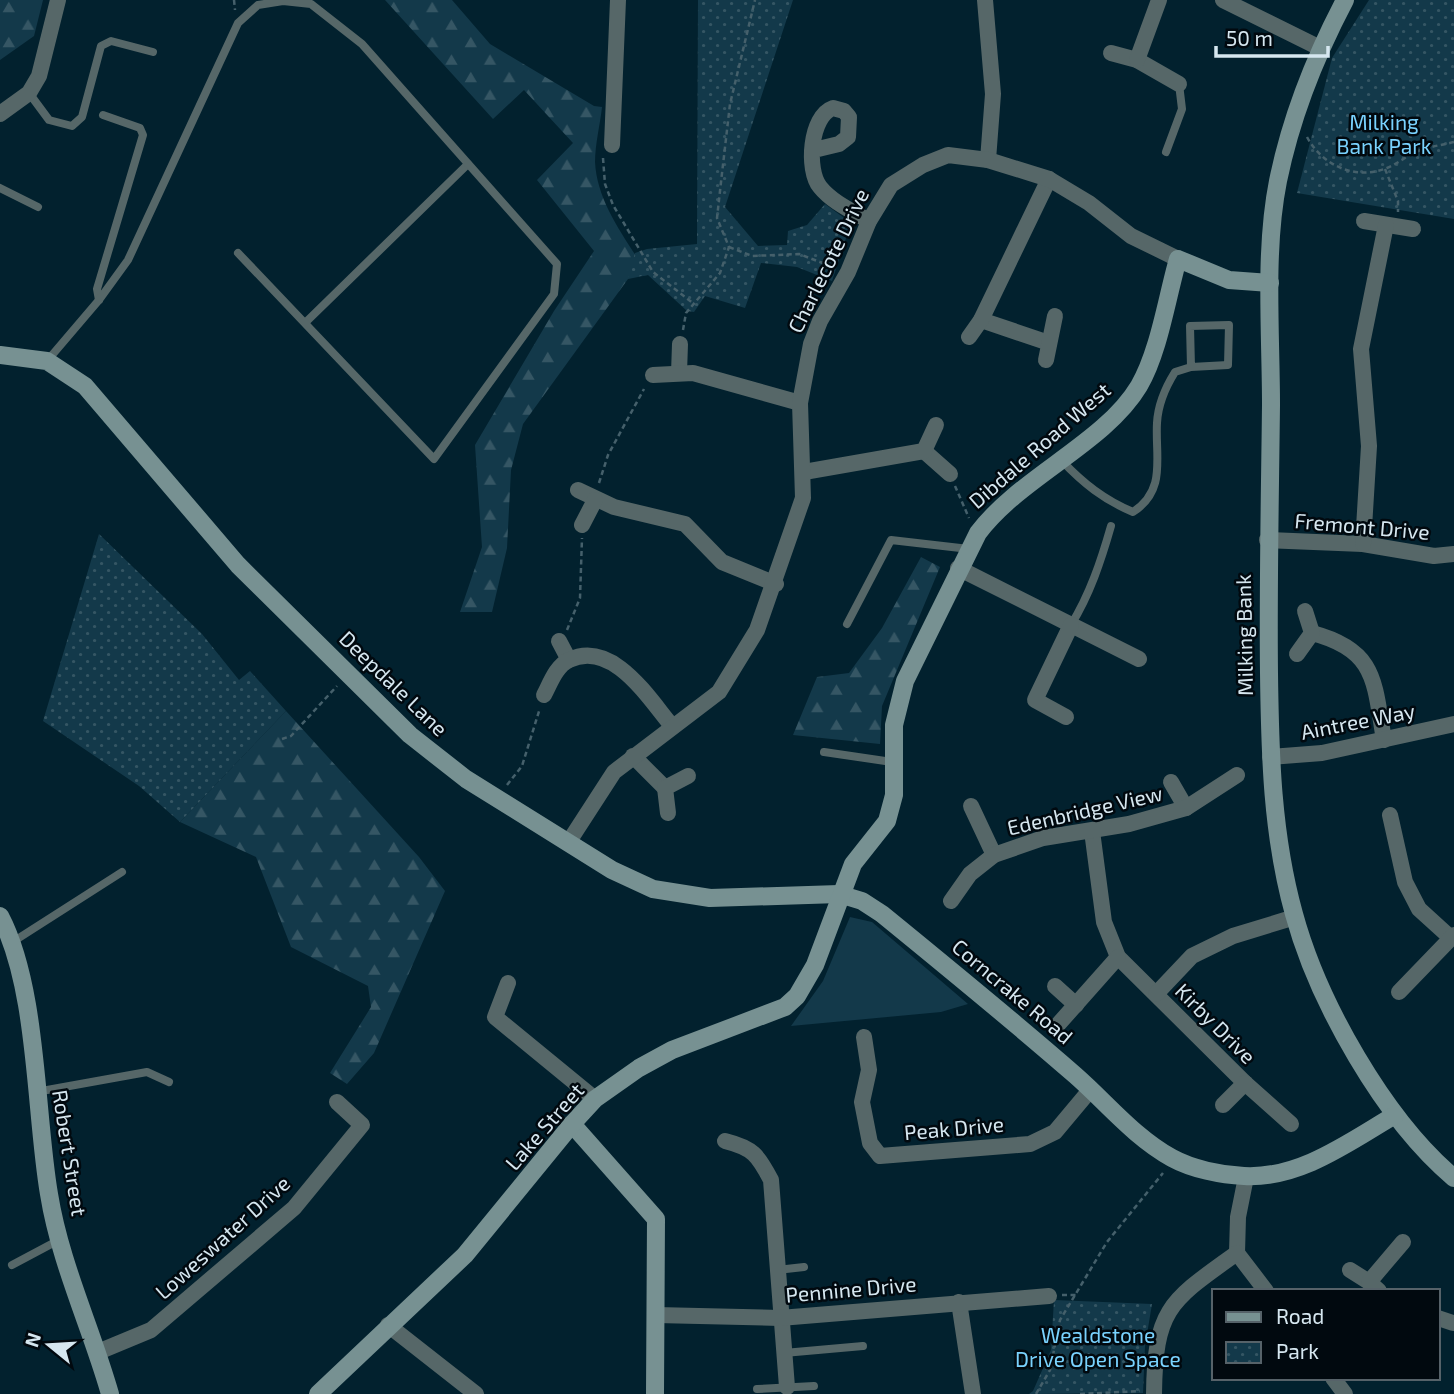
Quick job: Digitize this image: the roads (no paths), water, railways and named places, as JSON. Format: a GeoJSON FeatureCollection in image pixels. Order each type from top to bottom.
{"type":"FeatureCollection","features":[{"type":"Feature","properties":{"kind":"street"},"geometry":{"type":"LineString","coordinates":[[0,114],[29,93],[39,76],[58,0]]}},
{"type":"Feature","properties":{"kind":"street"},"geometry":{"type":"LineString","coordinates":[[612,145],[618,0]]}},
{"type":"Feature","properties":{"kind":"street"},"geometry":{"type":"LineString","coordinates":[[985,0],[993,94],[988,160]]}},
{"type":"Feature","properties":{"kind":"street"},"geometry":{"type":"LineString","coordinates":[[1137,60],[1158,0]]}},
{"type":"Feature","properties":{"kind":"street"},"geometry":{"type":"LineString","coordinates":[[1223,0],[1320,48]]}},
{"type":"Feature","properties":{"kind":"street","name":"Milking Bank"},"geometry":{"type":"LineString","coordinates":[[1345,0],[1320,48],[1295,116],[1278,183],[1269,283],[1267,540],[1270,757],[1275,825],[1295,917],[1318,982],[1395,1115],[1454,1178]]}},
{"type":"Feature","properties":{"kind":"street"},"geometry":{"type":"LineString","coordinates":[[1111,53],[1137,60],[1179,84]]}},
{"type":"Feature","properties":{"kind":"street"},"geometry":{"type":"LineString","coordinates":[[814,150],[814,176],[818,185],[835,201],[869,221]]}},
{"type":"Feature","properties":{"kind":"street","name":"Charlecote Drive"},"geometry":{"type":"LineString","coordinates":[[568,843],[614,772],[719,692],[757,630],[776,584],[803,498],[800,403],[811,344],[820,321],[848,272],[869,221],[891,185],[923,165],[948,155],[988,160],[1049,179],[1089,203],[1131,236],[1178,259]]}},
{"type":"Feature","properties":{"kind":"street"},"geometry":{"type":"LineString","coordinates":[[969,337],[981,320],[1049,179]]}},
{"type":"Feature","properties":{"kind":"street"},"geometry":{"type":"LineString","coordinates":[[1363,544],[1369,446],[1361,349],[1399,227],[1364,221]]}},
{"type":"Feature","properties":{"kind":"street"},"geometry":{"type":"LineString","coordinates":[[1178,259],[1229,280],[1269,283]]}},
{"type":"Feature","properties":{"kind":"street","name":"Dibdale Road West"},"geometry":{"type":"LineString","coordinates":[[839,894],[853,864],[887,821],[894,795],[894,726],[905,681],[958,568],[993,513],[1103,425],[1139,385],[1178,259]]}},
{"type":"Feature","properties":{"kind":"street"},"geometry":{"type":"LineString","coordinates":[[1046,360],[1055,316]]}},
{"type":"Feature","properties":{"kind":"street"},"geometry":{"type":"LineString","coordinates":[[981,320],[1049,343]]}},
{"type":"Feature","properties":{"kind":"street"},"geometry":{"type":"LineString","coordinates":[[679,373],[680,344]]}},
{"type":"Feature","properties":{"kind":"street","name":"Deepdale Lane"},"geometry":{"type":"LineString","coordinates":[[0,355],[47,361],[85,386],[238,565],[435,756],[496,797],[568,843],[643,885],[678,895],[710,898],[839,894]]}},
{"type":"Feature","properties":{"kind":"street"},"geometry":{"type":"LineString","coordinates":[[653,375],[693,373],[800,403]]}},
{"type":"Feature","properties":{"kind":"street"},"geometry":{"type":"LineString","coordinates":[[924,451],[936,425]]}},
{"type":"Feature","properties":{"kind":"street"},"geometry":{"type":"LineString","coordinates":[[804,472],[924,451]]}},
{"type":"Feature","properties":{"kind":"street"},"geometry":{"type":"LineString","coordinates":[[924,451],[950,474]]}},
{"type":"Feature","properties":{"kind":"street"},"geometry":{"type":"LineString","coordinates":[[578,490],[595,500],[637,514],[673,519],[685,524],[722,562],[776,584]]}},
{"type":"Feature","properties":{"kind":"street"},"geometry":{"type":"LineString","coordinates":[[582,525],[595,500]]}},
{"type":"Feature","properties":{"kind":"street","name":"Fremont Drive"},"geometry":{"type":"LineString","coordinates":[[1267,540],[1363,544],[1434,556],[1454,554]]}},
{"type":"Feature","properties":{"kind":"street"},"geometry":{"type":"LineString","coordinates":[[958,568],[1139,659]]}},
{"type":"Feature","properties":{"kind":"street"},"geometry":{"type":"LineString","coordinates":[[1305,611],[1312,633]]}},
{"type":"Feature","properties":{"kind":"street"},"geometry":{"type":"LineString","coordinates":[[1066,717],[1035,701],[1071,625]]}},
{"type":"Feature","properties":{"kind":"street"},"geometry":{"type":"LineString","coordinates":[[1297,654],[1312,633]]}},
{"type":"Feature","properties":{"kind":"street"},"geometry":{"type":"LineString","coordinates":[[1312,633],[1343,643],[1367,666],[1373,681],[1384,740]]}},
{"type":"Feature","properties":{"kind":"street"},"geometry":{"type":"LineString","coordinates":[[559,641],[569,660]]}},
{"type":"Feature","properties":{"kind":"street"},"geometry":{"type":"LineString","coordinates":[[544,695],[558,670],[569,660],[593,657],[609,660],[628,674],[672,726]]}},
{"type":"Feature","properties":{"kind":"street","name":"Aintree Way"},"geometry":{"type":"LineString","coordinates":[[1270,757],[1322,753],[1454,724]]}},
{"type":"Feature","properties":{"kind":"street"},"geometry":{"type":"LineString","coordinates":[[633,756],[665,788],[668,813]]}},
{"type":"Feature","properties":{"kind":"street","name":"Edenbridge View"},"geometry":{"type":"LineString","coordinates":[[951,901],[970,874],[994,855],[1043,838],[1092,831],[1186,808],[1237,775]]}},
{"type":"Feature","properties":{"kind":"street"},"geometry":{"type":"LineString","coordinates":[[665,788],[688,776]]}},
{"type":"Feature","properties":{"kind":"street","name":"Edenbridge View"},"geometry":{"type":"LineString","coordinates":[[1171,782],[1186,808]]}},
{"type":"Feature","properties":{"kind":"street","name":"Edenbridge View"},"geometry":{"type":"LineString","coordinates":[[971,806],[994,855]]}},
{"type":"Feature","properties":{"kind":"street"},"geometry":{"type":"LineString","coordinates":[[1390,815],[1405,882],[1419,909],[1453,936],[1399,992]]}},
{"type":"Feature","properties":{"kind":"street","name":"Kirby Drive"},"geometry":{"type":"LineString","coordinates":[[1092,831],[1104,922],[1118,957],[1245,1083],[1291,1124]]}},
{"type":"Feature","properties":{"kind":"street","name":"Corncrake Road"},"geometry":{"type":"LineString","coordinates":[[839,894],[862,901],[883,914],[1091,1088],[1145,1141],[1174,1159],[1211,1172],[1246,1177]]}},
{"type":"Feature","properties":{"kind":"street","name":"Lake Street"},"geometry":{"type":"LineString","coordinates":[[324,1392],[388,1325],[488,1231],[572,1124],[595,1100],[639,1068],[672,1050],[785,1007],[797,996],[816,965],[839,894]]}},
{"type":"Feature","properties":{"kind":"street","name":"Robert Street"},"geometry":{"type":"LineString","coordinates":[[0,916],[11,943],[25,1004],[49,1195],[59,1240],[110,1394]]}},
{"type":"Feature","properties":{"kind":"street","name":"Kirby Drive"},"geometry":{"type":"LineString","coordinates":[[1156,994],[1192,956],[1233,936],[1295,917]]}},
{"type":"Feature","properties":{"kind":"street"},"geometry":{"type":"LineString","coordinates":[[1055,1028],[1118,957]]}},
{"type":"Feature","properties":{"kind":"street"},"geometry":{"type":"LineString","coordinates":[[508,983],[495,1017],[595,1100]]}},
{"type":"Feature","properties":{"kind":"street"},"geometry":{"type":"LineString","coordinates":[[1055,986],[1076,1005]]}},
{"type":"Feature","properties":{"kind":"street","name":"Peak Drive"},"geometry":{"type":"LineString","coordinates":[[864,1037],[869,1070],[862,1102],[870,1143],[880,1156],[1030,1144],[1055,1132],[1091,1088]]}},
{"type":"Feature","properties":{"kind":"street","name":"Kirby Drive"},"geometry":{"type":"LineString","coordinates":[[1223,1105],[1245,1083]]}},
{"type":"Feature","properties":{"kind":"street","name":"Loweswater Drive"},"geometry":{"type":"LineString","coordinates":[[98,1352],[151,1330],[294,1208],[362,1125],[337,1102]]}},
{"type":"Feature","properties":{"kind":"street"},"geometry":{"type":"LineString","coordinates":[[1264,1289],[1237,1253],[1238,1217],[1246,1177],[1314,1163],[1395,1115]]}},
{"type":"Feature","properties":{"kind":"street"},"geometry":{"type":"LineString","coordinates":[[572,1124],[656,1219],[655,1394]]}},
{"type":"Feature","properties":{"kind":"street"},"geometry":{"type":"LineString","coordinates":[[725,1141],[747,1146],[760,1159],[771,1180],[787,1387]]}},
{"type":"Feature","properties":{"kind":"street"},"geometry":{"type":"LineString","coordinates":[[1350,1270],[1374,1286],[1403,1242]]}},
{"type":"Feature","properties":{"kind":"street"},"geometry":{"type":"LineString","coordinates":[[1154,1392],[1155,1348],[1164,1318],[1186,1289],[1237,1253]]}},
{"type":"Feature","properties":{"kind":"street","name":"Pennine Drive"},"geometry":{"type":"LineString","coordinates":[[656,1315],[780,1318],[1048,1296]]}},
{"type":"Feature","properties":{"kind":"street"},"geometry":{"type":"LineString","coordinates":[[960,1302],[973,1394]]}},
{"type":"Feature","properties":{"kind":"street"},"geometry":{"type":"LineString","coordinates":[[388,1325],[476,1394]]}},
{"type":"Feature","properties":{"kind":"lane"},"geometry":{"type":"LineString","coordinates":[[47,361],[99,300],[128,260],[238,23],[258,5],[283,1],[311,4],[362,44],[557,264],[554,294],[434,459],[238,253]]}},
{"type":"Feature","properties":{"kind":"lane"},"geometry":{"type":"LineString","coordinates":[[29,93],[49,121],[72,126],[82,117],[101,46],[111,41],[153,52]]}},
{"type":"Feature","properties":{"kind":"lane"},"geometry":{"type":"LineString","coordinates":[[1166,152],[1182,109],[1179,84]]}},
{"type":"Feature","properties":{"kind":"lane"},"geometry":{"type":"LineString","coordinates":[[99,300],[97,289],[143,135],[140,128],[103,115]]}},
{"type":"Feature","properties":{"kind":"lane"},"geometry":{"type":"LineString","coordinates":[[306,322],[468,164]]}},
{"type":"Feature","properties":{"kind":"lane"},"geometry":{"type":"LineString","coordinates":[[0,188],[38,207]]}},
{"type":"Feature","properties":{"kind":"lane"},"geometry":{"type":"LineString","coordinates":[[1060,459],[1086,486],[1115,505],[1133,512],[1146,503],[1158,474],[1157,421],[1163,391],[1175,372],[1191,366],[1228,365],[1229,324],[1190,326],[1191,366]]}},
{"type":"Feature","properties":{"kind":"lane"},"geometry":{"type":"LineString","coordinates":[[1071,625],[1084,604],[1101,562],[1111,526]]}},
{"type":"Feature","properties":{"kind":"lane"},"geometry":{"type":"LineString","coordinates":[[847,624],[891,540],[969,549]]}},
{"type":"Feature","properties":{"kind":"lane"},"geometry":{"type":"LineString","coordinates":[[824,752],[892,762]]}},
{"type":"Feature","properties":{"kind":"lane"},"geometry":{"type":"LineString","coordinates":[[11,943],[122,872]]}},
{"type":"Feature","properties":{"kind":"lane"},"geometry":{"type":"LineString","coordinates":[[36,1092],[147,1072],[169,1082]]}},
{"type":"Feature","properties":{"kind":"lane"},"geometry":{"type":"LineString","coordinates":[[12,1265],[59,1240]]}},
{"type":"Feature","properties":{"kind":"lane"},"geometry":{"type":"LineString","coordinates":[[777,1270],[804,1267]]}},
{"type":"Feature","properties":{"kind":"lane"},"geometry":{"type":"LineString","coordinates":[[783,1353],[863,1346]]}},
{"type":"Feature","properties":{"kind":"lane"},"geometry":{"type":"LineString","coordinates":[[757,1390],[814,1386]]}},
{"type":"Feature","properties":{"kind":"park label","name":"Milking Bank Park"},"geometry":{"type":"Point","coordinates":[1384,135]}},
{"type":"Feature","properties":{"kind":"park label","name":"Wealdstone Drive Open Space"},"geometry":{"type":"Point","coordinates":[1098,1348]}}]}
